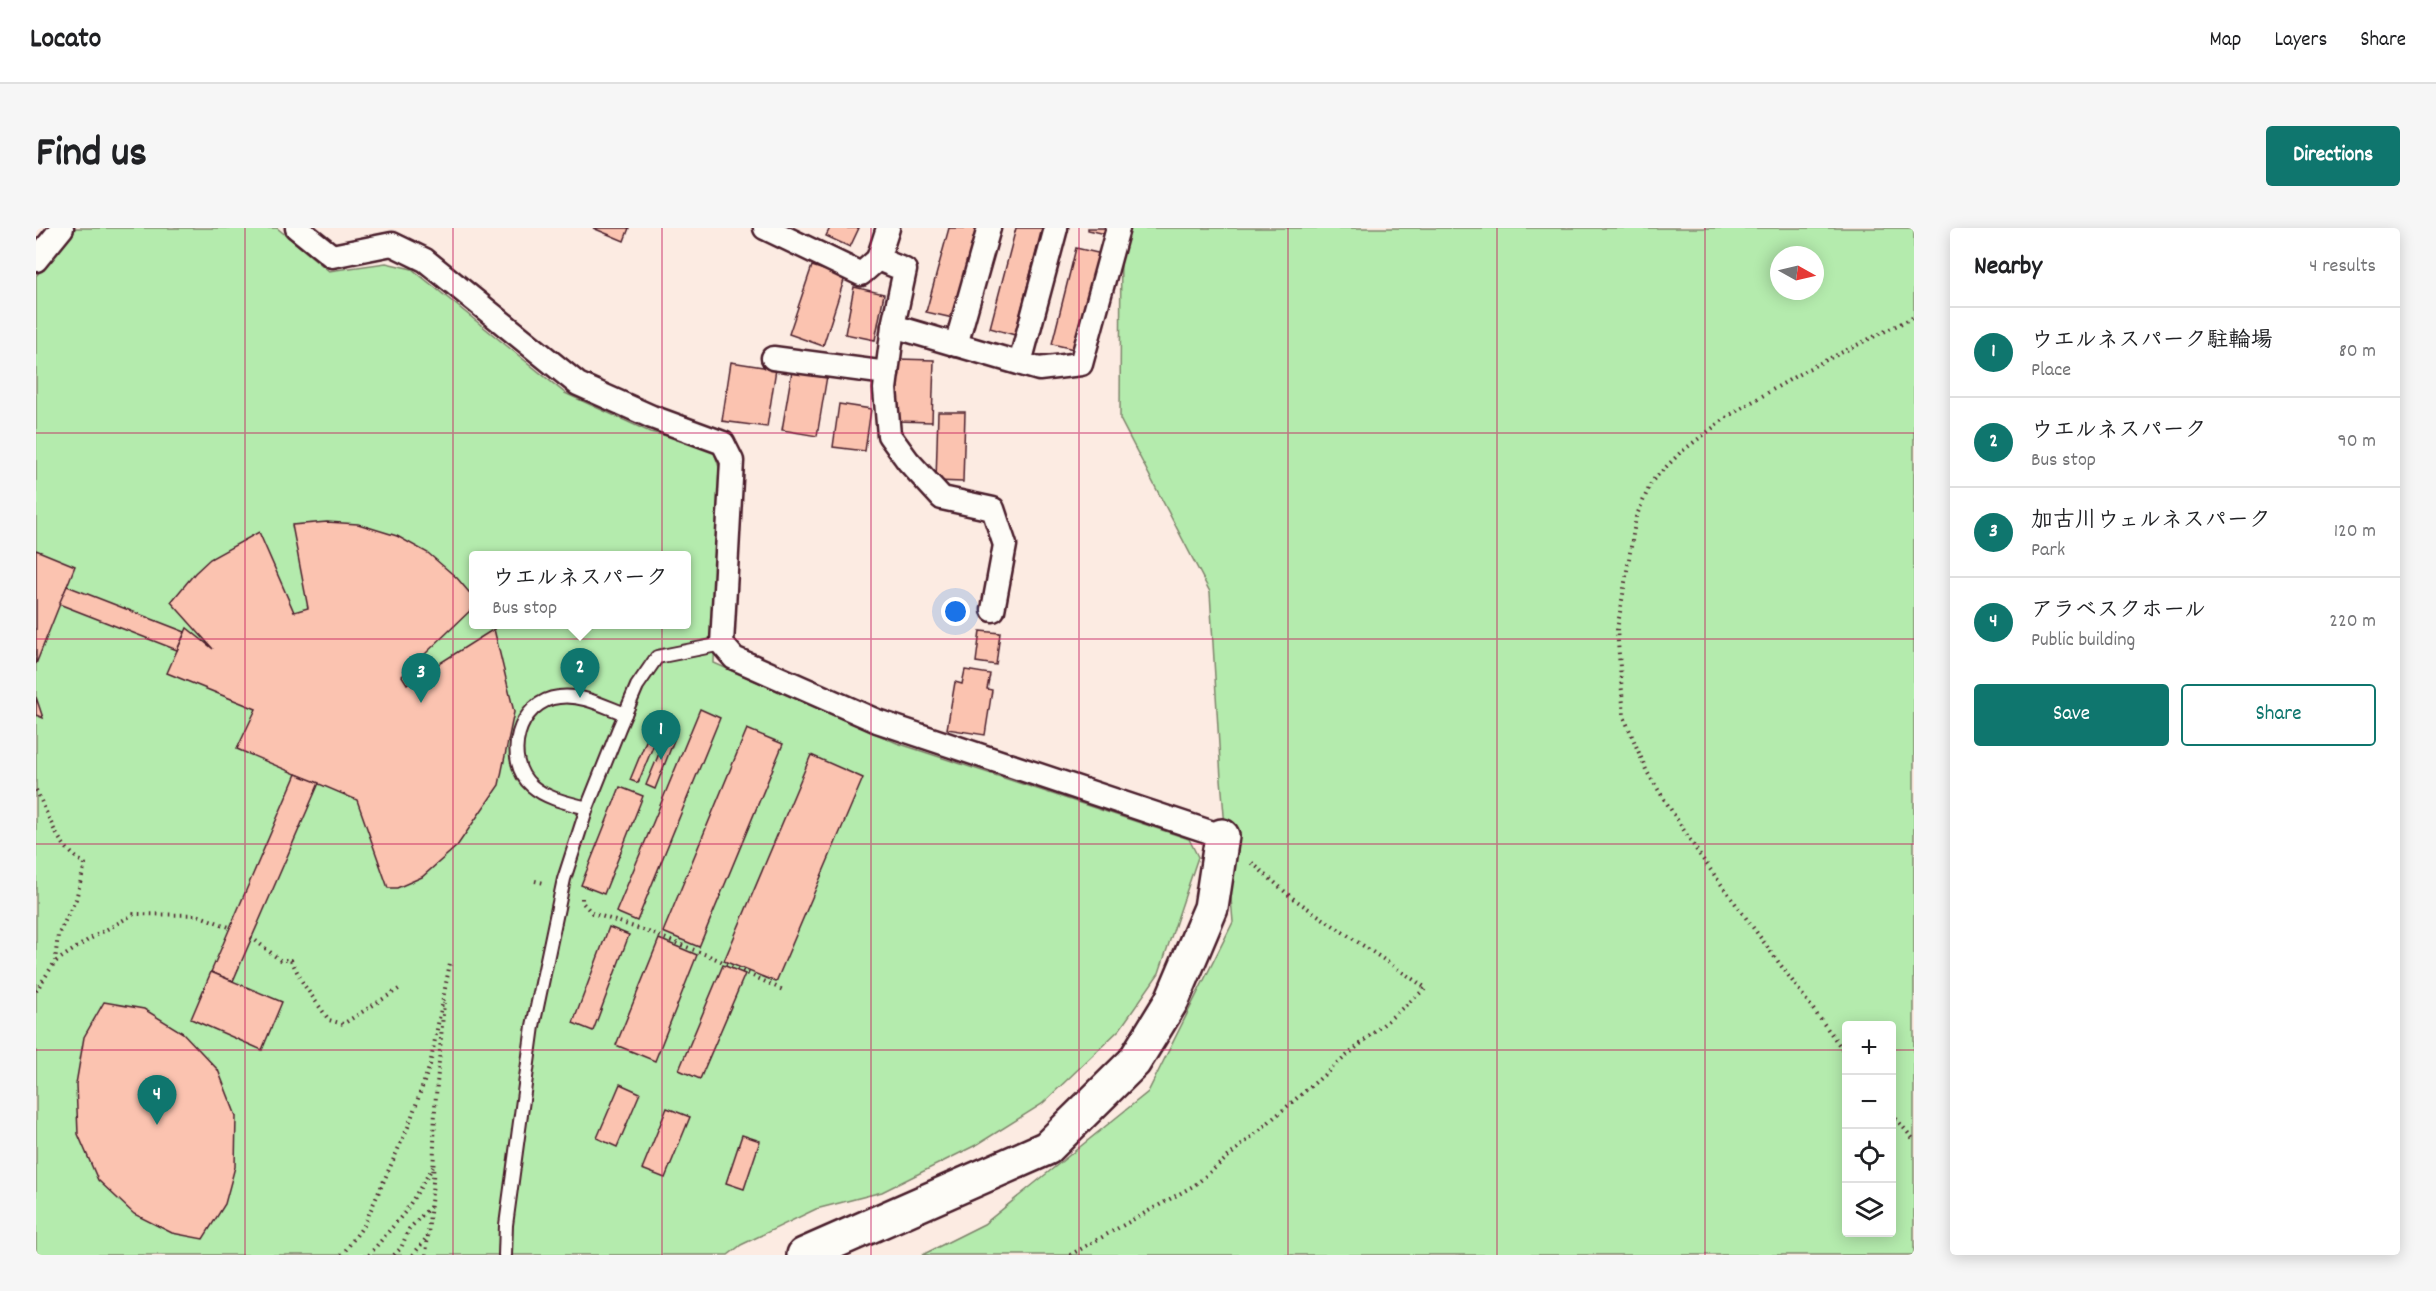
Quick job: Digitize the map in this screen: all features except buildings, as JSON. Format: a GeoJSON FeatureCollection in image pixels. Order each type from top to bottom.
{"type":"FeatureCollection","features":[{"type":"Feature","properties":{"kind":"street"},"geometry":{"type":"LineString","coordinates":[[36,260],[62,228]]}},
{"type":"Feature","properties":{"kind":"street"},"geometry":{"type":"LineString","coordinates":[[297,228],[332,256],[392,244],[425,260],[578,384],[652,417],[723,443],[732,461],[723,644],[734,658],[878,722],[1222,836],[1211,908],[1172,1000],[1134,1062],[1047,1148],[804,1255]]}},
{"type":"Feature","properties":{"kind":"street"},"geometry":{"type":"LineString","coordinates":[[765,228],[792,234],[861,274],[878,259],[888,228]]}},
{"type":"Feature","properties":{"kind":"street"},"geometry":{"type":"LineString","coordinates":[[956,345],[989,228]]}},
{"type":"Feature","properties":{"kind":"street"},"geometry":{"type":"LineString","coordinates":[[1020,363],[1056,228]]}},
{"type":"Feature","properties":{"kind":"street"},"geometry":{"type":"LineString","coordinates":[[893,326],[1039,369],[1081,364],[1118,228]]}},
{"type":"Feature","properties":{"kind":"street"},"geometry":{"type":"LineString","coordinates":[[878,259],[905,270],[893,326],[885,389],[889,435],[908,461],[942,498],[993,509],[1005,545],[993,610]]}},
{"type":"Feature","properties":{"kind":"street"},"geometry":{"type":"LineString","coordinates":[[773,358],[887,373]]}},
{"type":"Feature","properties":{"kind":"lane"},"geometry":{"type":"LineString","coordinates":[[505,1255],[506,1226],[533,1026],[562,889],[587,808],[637,686],[657,657],[723,644]]}},
{"type":"Feature","properties":{"kind":"lane"},"geometry":{"type":"LineString","coordinates":[[587,808],[552,798],[540,792],[525,779],[518,758],[517,743],[520,729],[535,704],[557,697],[589,700],[625,714]]}},
{"type":"Feature","properties":{"kind":"path"},"geometry":{"type":"LineString","coordinates":[[1842,1049],[1699,854],[1647,772],[1624,717],[1617,630],[1636,517],[1652,481],[1681,452],[1730,415],[1806,370],[1914,317]]}},
{"type":"Feature","properties":{"kind":"path"},"geometry":{"type":"LineString","coordinates":[[36,790],[52,830],[71,855],[85,864],[76,899],[58,935],[55,962]]}},
{"type":"Feature","properties":{"kind":"path"},"geometry":{"type":"LineString","coordinates":[[1070,1255],[1195,1185],[1426,988],[1291,897],[1222,836]]}},
{"type":"Feature","properties":{"kind":"path"},"geometry":{"type":"LineString","coordinates":[[535,881],[582,895],[582,902],[592,913],[701,953],[783,990]]}},
{"type":"Feature","properties":{"kind":"path"},"geometry":{"type":"LineString","coordinates":[[36,991],[55,962],[134,914],[197,915],[229,927]]}},
{"type":"Feature","properties":{"kind":"path"},"geometry":{"type":"LineString","coordinates":[[251,937],[280,960],[291,960],[304,985],[329,1020],[343,1024],[402,987]]}},
{"type":"Feature","properties":{"kind":"path"},"geometry":{"type":"LineString","coordinates":[[342,1255],[364,1225],[408,1127],[430,1065],[450,963]]}},
{"type":"Feature","properties":{"kind":"path"},"geometry":{"type":"LineString","coordinates":[[426,1255],[446,981]]}},
{"type":"Feature","properties":{"kind":"path"},"geometry":{"type":"LineString","coordinates":[[1896,1119],[1914,1140]]}},
{"type":"Feature","properties":{"kind":"path"},"geometry":{"type":"LineString","coordinates":[[369,1255],[405,1212],[433,1166]]}},
{"type":"Feature","properties":{"kind":"path"},"geometry":{"type":"LineString","coordinates":[[394,1255],[401,1248],[409,1229],[430,1206]]}},
{"type":"Feature","properties":{"kind":"path"},"geometry":{"type":"LineString","coordinates":[[413,1255],[428,1235]]}},
{"type":"Feature","properties":{"kind":"green space"},"geometry":{"type":"Polygon","coordinates":[[[75,228],[277,228],[329,271],[386,263],[412,269],[565,393],[650,432],[698,443],[714,452],[719,467],[714,663],[897,743],[1189,839],[1198,857],[1159,973],[1120,1029],[1042,1104],[978,1144],[882,1192],[816,1209],[741,1245],[728,1255],[36,1255],[36,276],[75,228]]]}},
{"type":"Feature","properties":{"kind":"green space"},"geometry":{"type":"Polygon","coordinates":[[[1123,228],[1914,228],[1914,1255],[922,1255],[984,1224],[1148,1092],[1233,922],[1221,779],[1210,592],[1120,419],[1121,231],[1123,228]]]}},
{"type":"Feature","properties":{"kind":"place","name":"ウエルネスパーク"},"geometry":{"type":"Point","coordinates":[580,698]}},
{"type":"Feature","properties":{"kind":"place","name":"加古川ウェルネスパーク"},"geometry":{"type":"Point","coordinates":[421,703]}},
{"type":"Feature","properties":{"kind":"place","name":"ウエルネスパーク駐輪場"},"geometry":{"type":"Point","coordinates":[661,760]}},
{"type":"Feature","properties":{"kind":"place","name":"アラベスクホール"},"geometry":{"type":"Point","coordinates":[157,1125]}}]}
